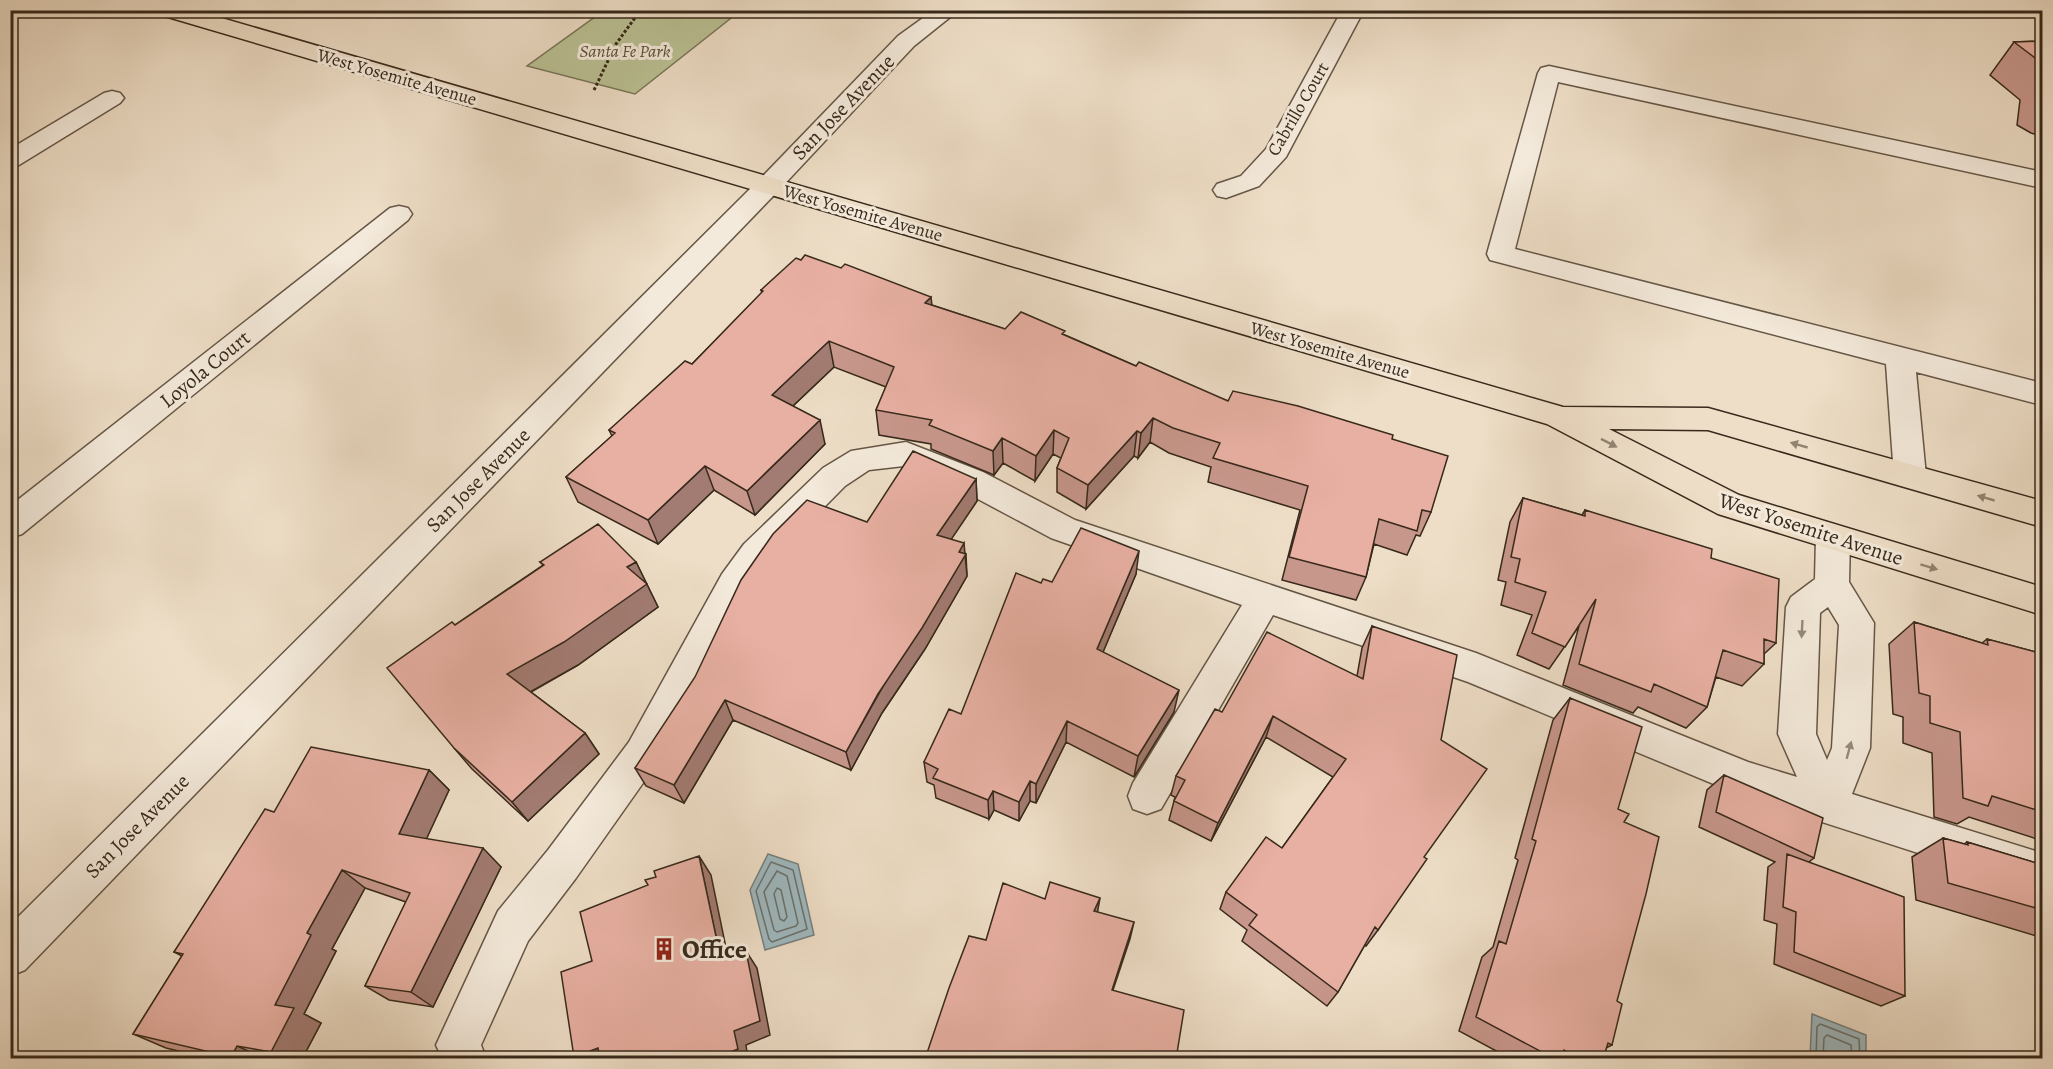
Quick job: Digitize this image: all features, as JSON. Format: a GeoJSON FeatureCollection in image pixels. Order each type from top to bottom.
{"type":"FeatureCollection","features":[{"type":"Feature","properties":{"kind":"main road","name":"West Yosemite Avenue"},"geometry":{"type":"LineString","coordinates":[[169,10],[1557,417],[1729,506],[2043,601]]}},
{"type":"Feature","properties":{"kind":"main road","name":"West Yosemite Avenue"},"geometry":{"type":"LineString","coordinates":[[1557,417],[1707,419],[2043,514]]}},
{"type":"Feature","properties":{"kind":"street","name":"San Jose Avenue"},"geometry":{"type":"LineString","coordinates":[[10,955],[769,185],[906,41],[950,10]]}},
{"type":"Feature","properties":{"kind":"street","name":"Cabrillo Court"},"geometry":{"type":"LineString","coordinates":[[1226,190],[1250,181],[1277,152],[1353,10]]}},
{"type":"Feature","properties":{"kind":"street"},"geometry":{"type":"LineString","coordinates":[[2043,180],[1549,73],[1500,254],[2043,394]]}},
{"type":"Feature","properties":{"kind":"street"},"geometry":{"type":"LineString","coordinates":[[10,160],[112,98]]}},
{"type":"Feature","properties":{"kind":"street","name":"Loyola Court"},"geometry":{"type":"LineString","coordinates":[[10,525],[399,214]]}},
{"type":"Feature","properties":{"kind":"street"},"geometry":{"type":"LineString","coordinates":[[1900,357],[1910,476]]}},
{"type":"Feature","properties":{"kind":"street"},"geometry":{"type":"LineString","coordinates":[[464,1059],[458,1045],[513,926],[562,864],[642,754],[734,584],[756,554],[826,485],[862,459],[906,454],[972,481],[1063,529],[1476,669],[1745,778],[2043,873]]}},
{"type":"Feature","properties":{"kind":"street"},"geometry":{"type":"LineString","coordinates":[[1828,805],[1851,748],[1857,623],[1832,585],[1833,538]]}},
{"type":"Feature","properties":{"kind":"street"},"geometry":{"type":"LineString","coordinates":[[1828,805],[1797,734],[1803,607],[1832,585]]}},
{"type":"Feature","properties":{"kind":"street"},"geometry":{"type":"LineString","coordinates":[[1147,796],[1264,599]]}},
{"type":"Feature","properties":{"kind":"path"},"geometry":{"type":"LineString","coordinates":[[594,90],[616,44],[637,15],[652,10]]}},
{"type":"Feature","properties":{"kind":"green space","name":"Santa Fe Park"},"geometry":{"type":"Polygon","coordinates":[[[603,11],[740,11],[635,94],[527,66],[603,11]]]}},
{"type":"Feature","properties":{"kind":"water"},"geometry":{"type":"Polygon","coordinates":[[[768,854],[798,864],[814,935],[765,950],[750,890],[768,854]]]}},
{"type":"Feature","properties":{"kind":"water"},"geometry":{"type":"Polygon","coordinates":[[[1812,1014],[1866,1035],[1866,1058],[1810,1058],[1812,1014]]]}},
{"type":"Feature","properties":{"kind":"building"},"geometry":{"type":"Polygon","coordinates":[[[2043,41],[2043,64],[2014,42],[2043,41]]]}},
{"type":"Feature","properties":{"kind":"building"},"geometry":{"type":"Polygon","coordinates":[[[805,255],[841,268],[845,264],[931,297],[925,303],[1005,329],[1021,312],[1065,331],[1062,334],[1136,366],[1139,362],[1228,401],[1233,391],[1298,406],[1393,435],[1392,439],[1448,456],[1431,512],[1422,510],[1417,531],[1379,519],[1366,577],[1289,557],[1308,486],[1213,458],[1220,443],[1173,428],[1153,418],[1141,433],[1137,431],[1088,485],[1057,468],[1069,438],[1054,430],[1036,456],[1002,438],[993,451],[929,425],[932,420],[876,410],[894,367],[829,341],[772,395],[820,420],[747,491],[705,466],[648,520],[566,477],[615,433],[609,430],[685,361],[692,364],[763,291],[761,290],[796,258],[801,260],[805,255]]]}},
{"type":"Feature","properties":{"kind":"building"},"geometry":{"type":"Polygon","coordinates":[[[913,451],[976,479],[937,535],[964,543],[959,552],[966,554],[922,628],[878,694],[846,752],[725,700],[674,785],[635,768],[695,677],[741,580],[773,534],[807,500],[867,522],[913,451]]]}},
{"type":"Feature","properties":{"kind":"building"},"geometry":{"type":"Polygon","coordinates":[[[1523,498],[1585,516],[1585,510],[1712,549],[1711,558],[1779,579],[1776,643],[1764,639],[1764,664],[1723,650],[1707,707],[1654,684],[1651,692],[1579,664],[1596,599],[1565,647],[1532,633],[1546,592],[1515,582],[1520,559],[1511,557],[1523,498]]]}},
{"type":"Feature","properties":{"kind":"building"},"geometry":{"type":"Polygon","coordinates":[[[598,524],[636,562],[627,567],[647,584],[564,642],[507,674],[585,733],[512,802],[454,748],[387,668],[452,622],[455,625],[544,565],[540,562],[598,524]]]}},
{"type":"Feature","properties":{"kind":"building"},"geometry":{"type":"Polygon","coordinates":[[[1081,528],[1139,551],[1097,649],[1179,690],[1138,756],[1067,721],[1036,784],[1030,781],[1019,802],[993,791],[988,800],[933,778],[938,769],[924,762],[949,709],[961,714],[1016,573],[1041,583],[1043,579],[1052,582],[1081,528]]]}},
{"type":"Feature","properties":{"kind":"building"},"geometry":{"type":"Polygon","coordinates":[[[1914,622],[1988,645],[1987,639],[2043,654],[2043,812],[1992,796],[1988,806],[1963,798],[1960,732],[1930,723],[1930,696],[1919,693],[1914,622]]]}},
{"type":"Feature","properties":{"kind":"building"},"geometry":{"type":"Polygon","coordinates":[[[1372,626],[1457,655],[1441,740],[1487,769],[1424,857],[1427,859],[1378,930],[1375,927],[1338,992],[1249,925],[1257,915],[1226,892],[1266,837],[1282,848],[1346,759],[1273,716],[1218,823],[1174,801],[1185,780],[1176,776],[1215,709],[1222,712],[1267,632],[1363,679],[1372,626]]]}},
{"type":"Feature","properties":{"kind":"building"},"geometry":{"type":"Polygon","coordinates":[[[1570,698],[1642,727],[1618,809],[1629,814],[1624,822],[1659,837],[1617,1001],[1622,1004],[1612,1045],[1608,1043],[1603,1059],[1581,1059],[1564,1050],[1562,1059],[1555,1059],[1476,1017],[1499,941],[1506,944],[1536,841],[1532,839],[1570,698]]]}},
{"type":"Feature","properties":{"kind":"building"},"geometry":{"type":"Polygon","coordinates":[[[311,747],[429,770],[399,834],[483,848],[411,992],[365,986],[410,893],[342,870],[307,933],[311,935],[275,1005],[294,1008],[271,1052],[237,1046],[231,1057],[133,1034],[183,954],[174,952],[265,809],[274,812],[311,747]]]}},
{"type":"Feature","properties":{"kind":"building"},"geometry":{"type":"Polygon","coordinates":[[[1724,775],[1823,818],[1814,858],[1716,812],[1724,775]]]}},
{"type":"Feature","properties":{"kind":"building"},"geometry":{"type":"Polygon","coordinates":[[[1943,838],[1968,845],[1967,842],[2043,865],[2043,910],[1948,883],[1943,838]]]}},
{"type":"Feature","properties":{"kind":"building"},"geometry":{"type":"Polygon","coordinates":[[[1787,854],[1904,897],[1905,996],[1794,952],[1796,912],[1783,907],[1787,854]]]}},
{"type":"Feature","properties":{"kind":"building","name":"Office"},"geometry":{"type":"Polygon","coordinates":[[[699,856],[721,960],[746,951],[760,1021],[734,1031],[738,1049],[713,1059],[679,1059],[678,1053],[662,1059],[600,1059],[598,1048],[574,1057],[561,972],[592,961],[580,912],[648,885],[645,880],[656,877],[654,871],[699,856]]]}},
{"type":"Feature","properties":{"kind":"building"},"geometry":{"type":"Polygon","coordinates":[[[1050,882],[1100,898],[1094,911],[1134,922],[1112,990],[1184,1010],[1176,1059],[925,1059],[969,936],[986,940],[1003,883],[1045,899],[1050,882]]]}},
{"type":"Feature","properties":{"kind":"place","name":"Office"},"geometry":{"type":"Point","coordinates":[664,949]}}]}
